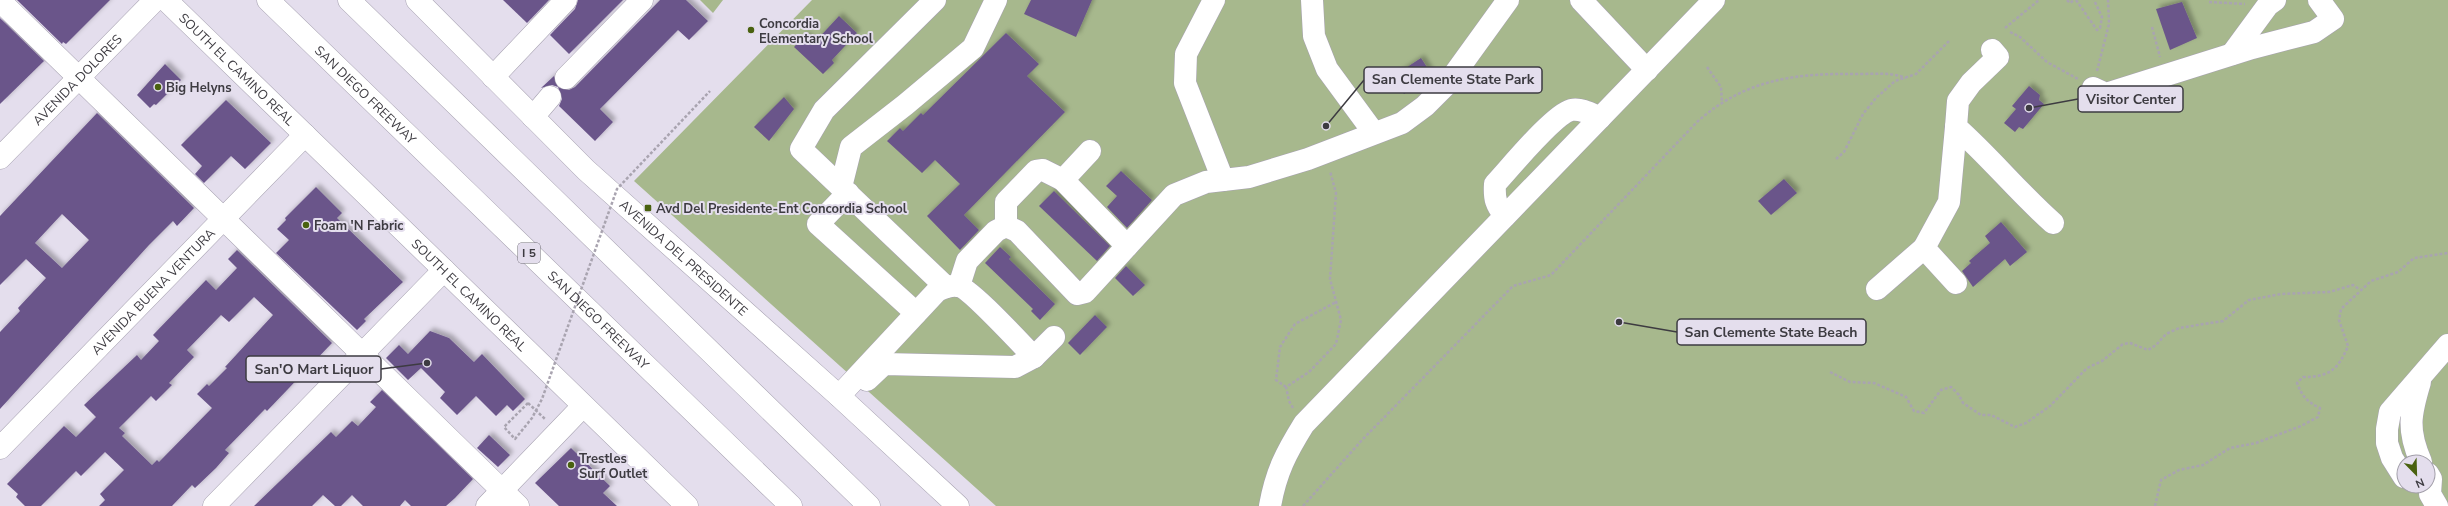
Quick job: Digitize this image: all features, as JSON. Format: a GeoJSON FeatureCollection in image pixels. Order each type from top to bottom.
{"type":"FeatureCollection","features":[{"type":"Feature","properties":{"kind":"main road"},"geometry":{"type":"LineString","coordinates":[[0,0],[362,354],[494,498],[518,506]]}},
{"type":"Feature","properties":{"kind":"main road","name":"AVENIDA DOLORES"},"geometry":{"type":"LineString","coordinates":[[0,158],[155,0]]}},
{"type":"Feature","properties":{"kind":"main road","name":"SOUTH EL CAMINO REAL"},"geometry":{"type":"LineString","coordinates":[[166,0],[582,406],[687,506]]}},
{"type":"Feature","properties":{"kind":"main road","name":"SAN DIEGO FREEWAY"},"geometry":{"type":"LineString","coordinates":[[268,0],[790,506]]}},
{"type":"Feature","properties":{"kind":"main road"},"geometry":{"type":"LineString","coordinates":[[349,0],[869,506]]}},
{"type":"Feature","properties":{"kind":"main road","name":"AVENIDA DEL PRESIDENTE"},"geometry":{"type":"LineString","coordinates":[[417,0],[586,170],[843,400],[958,506]]}},
{"type":"Feature","properties":{"kind":"main road"},"geometry":{"type":"LineString","coordinates":[[493,77],[566,0]]}},
{"type":"Feature","properties":{"kind":"main road"},"geometry":{"type":"LineString","coordinates":[[566,78],[642,0]]}},
{"type":"Feature","properties":{"kind":"main road"},"geometry":{"type":"LineString","coordinates":[[935,0],[824,110],[800,149],[953,286],[972,296],[1034,356]]}},
{"type":"Feature","properties":{"kind":"main road"},"geometry":{"type":"LineString","coordinates":[[916,312],[818,224],[845,190],[850,147],[905,105],[973,48],[996,0]]}},
{"type":"Feature","properties":{"kind":"main road"},"geometry":{"type":"LineString","coordinates":[[1214,0],[1186,54],[1185,82],[1223,180]]}},
{"type":"Feature","properties":{"kind":"main road"},"geometry":{"type":"LineString","coordinates":[[1312,0],[1314,36],[1327,69],[1374,133]]}},
{"type":"Feature","properties":{"kind":"main road"},"geometry":{"type":"LineString","coordinates":[[1006,226],[1017,231],[1077,294],[1084,292],[1174,195],[1206,182],[1249,177],[1325,153],[1402,123],[1431,100],[1448,83],[1508,0]]}},
{"type":"Feature","properties":{"kind":"main road"},"geometry":{"type":"LineString","coordinates":[[1581,0],[1646,70]]}},
{"type":"Feature","properties":{"kind":"main road"},"geometry":{"type":"LineString","coordinates":[[1270,506],[1277,474],[1285,455],[1304,424],[1714,0]]}},
{"type":"Feature","properties":{"kind":"main road"},"geometry":{"type":"LineString","coordinates":[[2093,88],[2106,94],[2232,54],[2314,32],[2333,19],[2319,0]]}},
{"type":"Feature","properties":{"kind":"main road"},"geometry":{"type":"LineString","coordinates":[[2232,54],[2271,2]]}},
{"type":"Feature","properties":{"kind":"main road"},"geometry":{"type":"LineString","coordinates":[[1877,289],[1924,248],[1949,202],[1958,101],[1971,83],[1998,57],[1992,50]]}},
{"type":"Feature","properties":{"kind":"main road"},"geometry":{"type":"LineString","coordinates":[[533,117],[550,97]]}},
{"type":"Feature","properties":{"kind":"main road"},"geometry":{"type":"LineString","coordinates":[[1505,216],[1496,205],[1494,196],[1495,184],[1556,118],[1570,110],[1582,110],[1600,118]]}},
{"type":"Feature","properties":{"kind":"main road"},"geometry":{"type":"LineString","coordinates":[[1956,127],[1980,148],[2032,204],[2053,223]]}},
{"type":"Feature","properties":{"kind":"main road","name":"AVENIDA BUENA VENTURA"},"geometry":{"type":"LineString","coordinates":[[0,448],[222,218],[305,135]]}},
{"type":"Feature","properties":{"kind":"main road"},"geometry":{"type":"LineString","coordinates":[[1063,180],[1090,151]]}},
{"type":"Feature","properties":{"kind":"main road"},"geometry":{"type":"LineString","coordinates":[[1006,226],[1006,202],[1036,171],[1042,170],[1063,180],[1127,246]]}},
{"type":"Feature","properties":{"kind":"main road"},"geometry":{"type":"LineString","coordinates":[[843,400],[916,312],[937,291],[953,286],[967,261],[996,231],[1006,226]]}},
{"type":"Feature","properties":{"kind":"main road"},"geometry":{"type":"LineString","coordinates":[[1924,248],[1956,283]]}},
{"type":"Feature","properties":{"kind":"main road"},"geometry":{"type":"LineString","coordinates":[[214,506],[444,270]]}},
{"type":"Feature","properties":{"kind":"main road"},"geometry":{"type":"LineString","coordinates":[[843,400],[874,371],[884,364],[1010,367],[1024,363],[1034,356],[1054,336]]}},
{"type":"Feature","properties":{"kind":"main road"},"geometry":{"type":"LineString","coordinates":[[2396,464],[2392,458],[2387,443],[2387,430],[2390,412],[2448,345]]}},
{"type":"Feature","properties":{"kind":"main road"},"geometry":{"type":"LineString","coordinates":[[2418,454],[2410,431],[2410,414],[2421,377]]}},
{"type":"Feature","properties":{"kind":"main road"},"geometry":{"type":"LineString","coordinates":[[494,498],[582,406]]}},
{"type":"Feature","properties":{"kind":"path"},"geometry":{"type":"LineString","coordinates":[[2005,28],[2039,0]]}},
{"type":"Feature","properties":{"kind":"path"},"geometry":{"type":"LineString","coordinates":[[2067,0],[2070,3],[2075,0],[2097,30],[2100,28],[2102,17],[2094,0]]}},
{"type":"Feature","properties":{"kind":"path"},"geometry":{"type":"LineString","coordinates":[[2010,32],[2020,36],[2047,62],[2093,88],[2109,24],[2108,0]]}},
{"type":"Feature","properties":{"kind":"path"},"geometry":{"type":"LineString","coordinates":[[2209,2],[2271,2]]}},
{"type":"Feature","properties":{"kind":"path"},"geometry":{"type":"LineString","coordinates":[[2152,27],[2161,58]]}},
{"type":"Feature","properties":{"kind":"path"},"geometry":{"type":"LineString","coordinates":[[1836,160],[1844,152],[1869,105],[1895,81],[1916,74],[1950,40]]}},
{"type":"Feature","properties":{"kind":"path"},"geometry":{"type":"LineString","coordinates":[[1707,67],[1721,87],[1722,102]]}},
{"type":"Feature","properties":{"kind":"path"},"geometry":{"type":"LineString","coordinates":[[1303,506],[1362,440],[1513,286],[1551,274],[1697,122],[1722,102],[1761,83],[1783,78],[1845,74],[1896,74],[1906,78]]}},
{"type":"Feature","properties":{"kind":"path"},"geometry":{"type":"LineString","coordinates":[[528,403],[504,427],[515,439],[532,418],[542,399],[618,189],[710,91]]}},
{"type":"Feature","properties":{"kind":"path"},"geometry":{"type":"LineString","coordinates":[[1286,387],[1309,372],[1336,344],[1341,320],[1330,279],[1336,193],[1325,153]]}},
{"type":"Feature","properties":{"kind":"path"},"geometry":{"type":"LineString","coordinates":[[2155,506],[2161,480],[2179,470],[2203,465],[2230,448],[2256,443],[2302,426],[2318,417],[2320,408],[2309,403],[2301,393],[2297,382],[2303,377],[2318,377],[2331,373],[2343,358],[2348,346],[2339,320],[2341,309],[2359,289],[2371,281],[2398,272],[2414,258],[2448,253]]}},
{"type":"Feature","properties":{"kind":"path"},"geometry":{"type":"LineString","coordinates":[[1830,372],[1850,382],[1874,383],[1906,397],[1914,411],[1924,413],[1941,390],[1950,387],[1959,395],[1964,404],[1981,415],[1991,415],[2015,427],[2026,423],[2050,406],[2087,368],[2102,361],[2123,344],[2130,343],[2148,350],[2156,345],[2166,334],[2179,328],[2223,320],[2249,300],[2280,294],[2329,292],[2353,285],[2359,289]]}},
{"type":"Feature","properties":{"kind":"path"},"geometry":{"type":"LineString","coordinates":[[1304,424],[1289,401],[1286,387],[1276,380],[1280,346],[1295,324],[1336,302]]}},
{"type":"Feature","properties":{"kind":"green space"},"geometry":{"type":"Polygon","coordinates":[[[700,0],[723,0],[713,13],[700,0]]]}},
{"type":"Feature","properties":{"kind":"green space"},"geometry":{"type":"Polygon","coordinates":[[[812,0],[2448,0],[2448,506],[996,506],[634,181],[812,0]]]}},
{"type":"Feature","properties":{"kind":"building"},"geometry":{"type":"Polygon","coordinates":[[[17,0],[110,0],[66,44],[63,42],[62,44],[17,0]]]}},
{"type":"Feature","properties":{"kind":"building"},"geometry":{"type":"Polygon","coordinates":[[[503,0],[549,0],[527,23],[503,0]]]}},
{"type":"Feature","properties":{"kind":"building"},"geometry":{"type":"Polygon","coordinates":[[[578,0],[623,0],[569,54],[550,35],[575,9],[578,0]]]}},
{"type":"Feature","properties":{"kind":"building"},"geometry":{"type":"Polygon","coordinates":[[[660,0],[686,0],[708,21],[689,40],[678,30],[600,109],[613,122],[595,141],[559,106],[562,99],[558,87],[569,90],[575,87],[660,0]]]}},
{"type":"Feature","properties":{"kind":"building"},"geometry":{"type":"Polygon","coordinates":[[[1031,0],[1092,0],[1076,37],[1024,14],[1031,0]]]}},
{"type":"Feature","properties":{"kind":"building"},"geometry":{"type":"Polygon","coordinates":[[[2182,2],[2197,38],[2170,50],[2156,9],[2182,2]]]}},
{"type":"Feature","properties":{"kind":"building"},"geometry":{"type":"Polygon","coordinates":[[[839,16],[857,33],[832,60],[834,63],[823,74],[794,47],[805,35],[814,43],[839,16]]]}},
{"type":"Feature","properties":{"kind":"building"},"geometry":{"type":"Polygon","coordinates":[[[0,18],[44,61],[0,104],[0,18]]]}},
{"type":"Feature","properties":{"kind":"building"},"geometry":{"type":"Polygon","coordinates":[[[1006,33],[1039,64],[1027,76],[1065,112],[964,215],[979,230],[960,250],[927,216],[960,184],[935,160],[922,173],[887,141],[900,128],[903,131],[921,113],[923,115],[1006,33]]]}},
{"type":"Feature","properties":{"kind":"building"},"geometry":{"type":"Polygon","coordinates":[[[1421,58],[1432,75],[1404,94],[1392,77],[1421,58]]]}},
{"type":"Feature","properties":{"kind":"building","name":"Big Helyns"},"geometry":{"type":"Polygon","coordinates":[[[165,64],[181,80],[156,105],[154,104],[150,108],[137,95],[165,64]]]}},
{"type":"Feature","properties":{"kind":"building"},"geometry":{"type":"Polygon","coordinates":[[[554,76],[558,87],[552,85],[541,88],[554,76]]]}},
{"type":"Feature","properties":{"kind":"building"},"geometry":{"type":"Polygon","coordinates":[[[2029,86],[2040,95],[2039,100],[2044,104],[2023,129],[2019,127],[2015,132],[2004,123],[2016,109],[2012,106],[2029,86]]]}},
{"type":"Feature","properties":{"kind":"building"},"geometry":{"type":"Polygon","coordinates":[[[784,97],[794,109],[769,141],[754,127],[784,97]]]}},
{"type":"Feature","properties":{"kind":"building"},"geometry":{"type":"Polygon","coordinates":[[[226,100],[271,143],[245,169],[231,156],[204,183],[195,174],[202,166],[181,145],[226,100]]]}},
{"type":"Feature","properties":{"kind":"building"},"geometry":{"type":"Polygon","coordinates":[[[97,113],[194,208],[177,226],[173,221],[149,245],[0,409],[0,332],[20,311],[18,308],[46,278],[26,259],[0,285],[0,216],[97,113]],[[62,214],[35,243],[62,268],[89,240],[62,214]]]}},
{"type":"Feature","properties":{"kind":"building"},"geometry":{"type":"Polygon","coordinates":[[[1121,171],[1152,200],[1127,228],[1107,207],[1117,196],[1106,186],[1121,171]]]}},
{"type":"Feature","properties":{"kind":"building"},"geometry":{"type":"Polygon","coordinates":[[[1784,179],[1797,193],[1771,215],[1758,201],[1784,179]]]}},
{"type":"Feature","properties":{"kind":"building"},"geometry":{"type":"Polygon","coordinates":[[[316,187],[342,213],[337,218],[403,282],[364,319],[366,321],[357,330],[276,253],[289,240],[277,229],[286,220],[285,218],[316,187]]]}},
{"type":"Feature","properties":{"kind":"building"},"geometry":{"type":"Polygon","coordinates":[[[1054,191],[1110,246],[1097,261],[1039,206],[1054,191]]]}},
{"type":"Feature","properties":{"kind":"building"},"geometry":{"type":"Polygon","coordinates":[[[2001,222],[2027,252],[2010,266],[2005,259],[1973,287],[1962,271],[1971,263],[1969,261],[1990,243],[1985,236],[2001,222]]]}},
{"type":"Feature","properties":{"kind":"building"},"geometry":{"type":"Polygon","coordinates":[[[1000,247],[1011,257],[1009,259],[1055,304],[1040,320],[1031,311],[1033,309],[985,263],[1000,247]]]}},
{"type":"Feature","properties":{"kind":"building"},"geometry":{"type":"Polygon","coordinates":[[[237,250],[332,343],[267,411],[265,409],[225,450],[229,453],[216,468],[195,488],[192,485],[172,506],[99,506],[105,500],[100,494],[124,470],[105,452],[81,476],[76,471],[41,506],[25,506],[16,497],[18,494],[7,484],[64,426],[76,437],[96,417],[84,405],[137,355],[141,360],[159,341],[153,335],[206,280],[216,290],[237,268],[228,259],[237,250]],[[254,297],[229,322],[221,315],[187,350],[194,357],[169,383],[172,385],[156,401],[151,396],[119,428],[125,433],[122,436],[152,465],[157,460],[159,462],[212,408],[197,394],[207,384],[209,386],[227,368],[225,367],[273,315],[254,297]]]}},
{"type":"Feature","properties":{"kind":"building"},"geometry":{"type":"Polygon","coordinates":[[[1126,266],[1145,285],[1133,296],[1115,278],[1126,266]]]}},
{"type":"Feature","properties":{"kind":"building"},"geometry":{"type":"Polygon","coordinates":[[[1095,315],[1107,327],[1080,355],[1068,343],[1095,315]]]}},
{"type":"Feature","properties":{"kind":"building"},"geometry":{"type":"Polygon","coordinates":[[[430,331],[449,338],[474,362],[482,354],[525,399],[513,411],[507,405],[496,416],[476,396],[457,415],[440,398],[445,392],[421,368],[408,380],[386,358],[399,345],[408,354],[430,331]]]}},
{"type":"Feature","properties":{"kind":"building"},"geometry":{"type":"Polygon","coordinates":[[[382,390],[473,479],[455,498],[446,506],[411,506],[405,500],[400,506],[363,506],[352,495],[341,506],[335,506],[323,495],[312,506],[254,506],[331,432],[336,437],[352,421],[358,426],[376,407],[370,402],[382,390]]]}},
{"type":"Feature","properties":{"kind":"building"},"geometry":{"type":"Polygon","coordinates":[[[489,435],[510,455],[498,467],[477,448],[489,435]]]}},
{"type":"Feature","properties":{"kind":"building","name":"Trestles Surf Outlet"},"geometry":{"type":"Polygon","coordinates":[[[571,448],[610,486],[603,493],[617,506],[559,506],[535,483],[571,448]]]}},
{"type":"Feature","properties":{"kind":"place","name":"Concordia Elementary School"},"geometry":{"type":"Point","coordinates":[751,30]}},
{"type":"Feature","properties":{"kind":"place","name":"Big Helyns"},"geometry":{"type":"Point","coordinates":[158,87]}},
{"type":"Feature","properties":{"kind":"place","name":"Visitor Center"},"geometry":{"type":"Point","coordinates":[2029,108]}},
{"type":"Feature","properties":{"kind":"place","name":"San Clemente State Park"},"geometry":{"type":"Point","coordinates":[1326,126]}},
{"type":"Feature","properties":{"kind":"place","name":"Avd Del Presidente-Ent Concordia School"},"geometry":{"type":"Point","coordinates":[648,208]}},
{"type":"Feature","properties":{"kind":"place","name":"Foam 'N Fabric"},"geometry":{"type":"Point","coordinates":[306,225]}},
{"type":"Feature","properties":{"kind":"place","name":"San Clemente State Beach"},"geometry":{"type":"Point","coordinates":[1619,322]}},
{"type":"Feature","properties":{"kind":"place","name":"San'O Mart Liquor"},"geometry":{"type":"Point","coordinates":[427,363]}},
{"type":"Feature","properties":{"kind":"place","name":"Trestles Surf Outlet"},"geometry":{"type":"Point","coordinates":[571,465]}}]}
